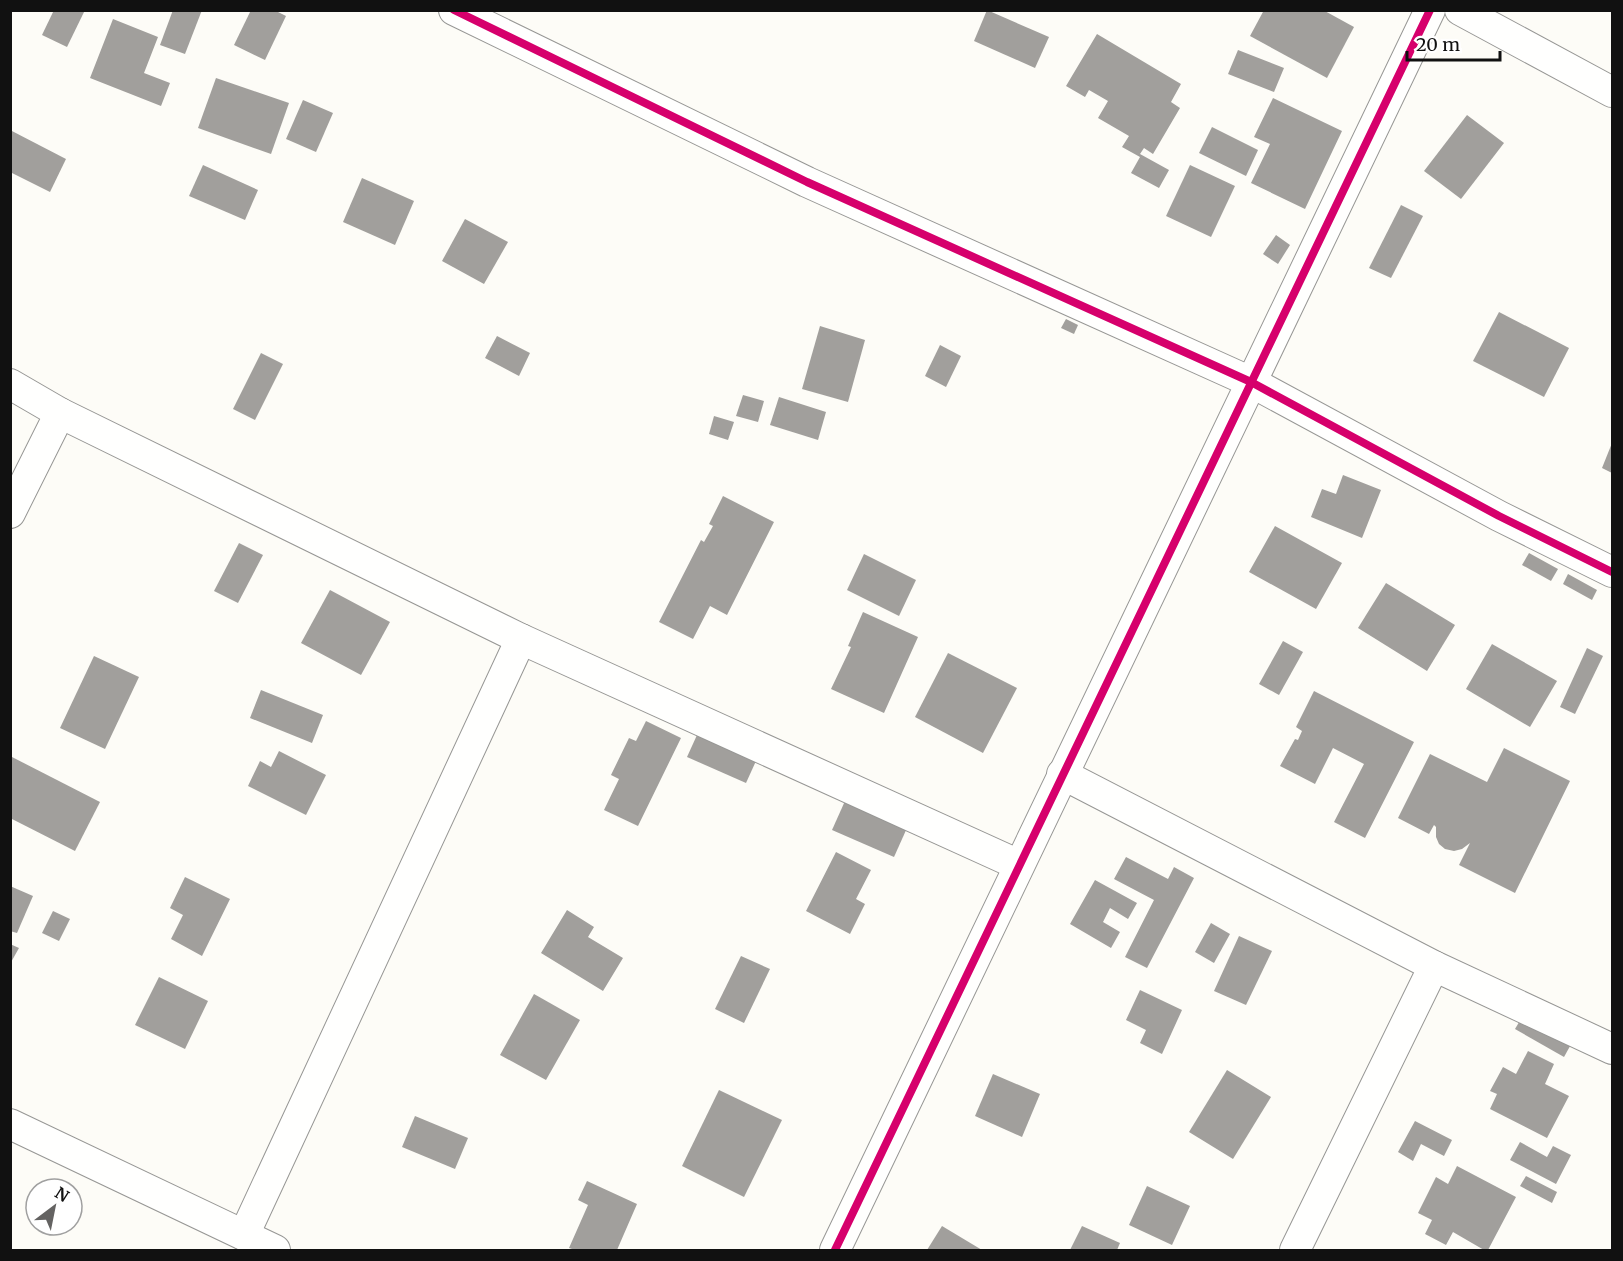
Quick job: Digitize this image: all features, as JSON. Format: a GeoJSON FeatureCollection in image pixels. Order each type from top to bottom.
{"type":"FeatureCollection","features":[{"type":"Feature","properties":{"kind":"street"},"geometry":{"type":"LineString","coordinates":[[454,10],[807,182],[1251,382],[1499,516],[1612,572]]}},
{"type":"Feature","properties":{"kind":"street"},"geometry":{"type":"LineString","coordinates":[[835,1251],[1430,10]]}},
{"type":"Feature","properties":{"kind":"street"},"geometry":{"type":"LineString","coordinates":[[1460,10],[1612,92]]}},
{"type":"Feature","properties":{"kind":"street"},"geometry":{"type":"LineString","coordinates":[[10,384],[60,413],[521,639],[1019,865]]}},
{"type":"Feature","properties":{"kind":"street"},"geometry":{"type":"LineString","coordinates":[[10,513],[60,413]]}},
{"type":"Feature","properties":{"kind":"street"},"geometry":{"type":"LineString","coordinates":[[244,1235],[521,639]]}},
{"type":"Feature","properties":{"kind":"street"},"geometry":{"type":"LineString","coordinates":[[1062,774],[1434,966],[1612,1049]]}},
{"type":"Feature","properties":{"kind":"street"},"geometry":{"type":"LineString","coordinates":[[1295,1251],[1434,966]]}},
{"type":"Feature","properties":{"kind":"street"},"geometry":{"type":"LineString","coordinates":[[10,1124],[275,1251]]}},
{"type":"Feature","properties":{"kind":"building"},"geometry":{"type":"Polygon","coordinates":[[[54,10],[85,10],[67,47],[42,35],[54,10]]]}},
{"type":"Feature","properties":{"kind":"building"},"geometry":{"type":"Polygon","coordinates":[[[173,10],[202,10],[185,54],[160,45],[173,10]]]}},
{"type":"Feature","properties":{"kind":"building"},"geometry":{"type":"Polygon","coordinates":[[[251,10],[274,10],[286,16],[265,60],[234,45],[251,10]]]}},
{"type":"Feature","properties":{"kind":"building"},"geometry":{"type":"Polygon","coordinates":[[[987,10],[1049,37],[1035,68],[974,41],[987,10]]]}},
{"type":"Feature","properties":{"kind":"building"},"geometry":{"type":"Polygon","coordinates":[[[1264,10],[1323,10],[1354,27],[1327,78],[1250,36],[1264,10]]]}},
{"type":"Feature","properties":{"kind":"building"},"geometry":{"type":"Polygon","coordinates":[[[113,19],[158,37],[144,73],[170,83],[161,106],[90,78],[113,19]]]}},
{"type":"Feature","properties":{"kind":"building"},"geometry":{"type":"Polygon","coordinates":[[[1097,34],[1181,84],[1171,102],[1180,108],[1153,154],[1144,148],[1140,154],[1169,170],[1159,188],[1131,173],[1140,157],[1122,147],[1129,136],[1098,118],[1108,101],[1089,90],[1085,97],[1066,86],[1097,34]]]}},
{"type":"Feature","properties":{"kind":"building"},"geometry":{"type":"Polygon","coordinates":[[[1238,50],[1284,68],[1274,92],[1228,74],[1238,50]]]}},
{"type":"Feature","properties":{"kind":"building"},"geometry":{"type":"Polygon","coordinates":[[[216,78],[289,103],[271,154],[198,128],[216,78]]]}},
{"type":"Feature","properties":{"kind":"building"},"geometry":{"type":"Polygon","coordinates":[[[1273,98],[1342,131],[1305,209],[1251,183],[1270,144],[1254,137],[1273,98]]]}},
{"type":"Feature","properties":{"kind":"building"},"geometry":{"type":"Polygon","coordinates":[[[303,100],[333,113],[316,152],[286,139],[303,100]]]}},
{"type":"Feature","properties":{"kind":"building"},"geometry":{"type":"Polygon","coordinates":[[[1467,115],[1504,143],[1461,199],[1424,171],[1467,115]]]}},
{"type":"Feature","properties":{"kind":"building"},"geometry":{"type":"Polygon","coordinates":[[[1212,127],[1258,150],[1246,176],[1199,153],[1212,127]]]}},
{"type":"Feature","properties":{"kind":"building"},"geometry":{"type":"Polygon","coordinates":[[[10,130],[66,159],[50,192],[10,172],[10,130]]]}},
{"type":"Feature","properties":{"kind":"building"},"geometry":{"type":"Polygon","coordinates":[[[203,165],[258,190],[245,220],[189,196],[203,165]]]}},
{"type":"Feature","properties":{"kind":"building"},"geometry":{"type":"Polygon","coordinates":[[[1190,165],[1235,186],[1211,237],[1166,216],[1190,165]]]}},
{"type":"Feature","properties":{"kind":"building"},"geometry":{"type":"Polygon","coordinates":[[[362,178],[414,201],[395,245],[343,222],[362,178]]]}},
{"type":"Feature","properties":{"kind":"building"},"geometry":{"type":"Polygon","coordinates":[[[1401,205],[1423,216],[1391,278],[1369,268],[1401,205]]]}},
{"type":"Feature","properties":{"kind":"building"},"geometry":{"type":"Polygon","coordinates":[[[465,219],[508,242],[484,284],[442,261],[465,219]]]}},
{"type":"Feature","properties":{"kind":"building"},"geometry":{"type":"Polygon","coordinates":[[[1276,235],[1290,245],[1278,264],[1263,254],[1276,235]]]}},
{"type":"Feature","properties":{"kind":"building"},"geometry":{"type":"Polygon","coordinates":[[[1499,312],[1569,348],[1544,397],[1473,361],[1499,312]]]}},
{"type":"Feature","properties":{"kind":"building"},"geometry":{"type":"Polygon","coordinates":[[[1066,319],[1078,325],[1074,334],[1061,328],[1066,319]]]}},
{"type":"Feature","properties":{"kind":"building"},"geometry":{"type":"Polygon","coordinates":[[[820,326],[865,340],[848,402],[802,389],[820,326]]]}},
{"type":"Feature","properties":{"kind":"building"},"geometry":{"type":"Polygon","coordinates":[[[497,336],[530,353],[519,376],[485,358],[497,336]]]}},
{"type":"Feature","properties":{"kind":"building"},"geometry":{"type":"Polygon","coordinates":[[[940,345],[961,356],[946,387],[925,376],[940,345]]]}},
{"type":"Feature","properties":{"kind":"building"},"geometry":{"type":"Polygon","coordinates":[[[261,353],[283,364],[255,420],[233,409],[261,353]]]}},
{"type":"Feature","properties":{"kind":"building"},"geometry":{"type":"Polygon","coordinates":[[[743,395],[764,401],[758,422],[736,416],[743,395]]]}},
{"type":"Feature","properties":{"kind":"building"},"geometry":{"type":"Polygon","coordinates":[[[779,397],[826,412],[818,440],[770,425],[779,397]]]}},
{"type":"Feature","properties":{"kind":"building"},"geometry":{"type":"Polygon","coordinates":[[[714,416],[734,422],[728,440],[709,434],[714,416]]]}},
{"type":"Feature","properties":{"kind":"building"},"geometry":{"type":"Polygon","coordinates":[[[1612,443],[1612,473],[1602,468],[1612,443]]]}},
{"type":"Feature","properties":{"kind":"building"},"geometry":{"type":"Polygon","coordinates":[[[1343,475],[1381,490],[1362,538],[1311,517],[1322,489],[1336,494],[1343,475]]]}},
{"type":"Feature","properties":{"kind":"building"},"geometry":{"type":"Polygon","coordinates":[[[723,496],[774,522],[727,615],[710,606],[693,639],[659,622],[701,540],[704,542],[713,526],[709,524],[723,496]]]}},
{"type":"Feature","properties":{"kind":"building"},"geometry":{"type":"Polygon","coordinates":[[[1275,526],[1342,563],[1316,609],[1249,572],[1275,526]]]}},
{"type":"Feature","properties":{"kind":"building"},"geometry":{"type":"Polygon","coordinates":[[[239,543],[263,555],[238,603],[214,591],[239,543]]]}},
{"type":"Feature","properties":{"kind":"building"},"geometry":{"type":"Polygon","coordinates":[[[1529,553],[1558,569],[1551,581],[1522,565],[1529,553]]]}},
{"type":"Feature","properties":{"kind":"building"},"geometry":{"type":"Polygon","coordinates":[[[864,554],[916,580],[899,616],[847,590],[864,554]]]}},
{"type":"Feature","properties":{"kind":"building"},"geometry":{"type":"Polygon","coordinates":[[[1568,574],[1597,590],[1592,600],[1563,584],[1568,574]]]}},
{"type":"Feature","properties":{"kind":"building"},"geometry":{"type":"Polygon","coordinates":[[[1386,583],[1455,625],[1427,671],[1358,628],[1386,583]]]}},
{"type":"Feature","properties":{"kind":"building"},"geometry":{"type":"Polygon","coordinates":[[[330,590],[390,622],[361,675],[301,643],[330,590]]]}},
{"type":"Feature","properties":{"kind":"building"},"geometry":{"type":"Polygon","coordinates":[[[863,612],[918,637],[884,713],[831,689],[851,647],[848,646],[863,612]]]}},
{"type":"Feature","properties":{"kind":"building"},"geometry":{"type":"Polygon","coordinates":[[[1283,641],[1303,652],[1279,695],[1259,684],[1283,641]]]}},
{"type":"Feature","properties":{"kind":"building"},"geometry":{"type":"Polygon","coordinates":[[[1492,644],[1557,681],[1530,727],[1466,689],[1492,644]]]}},
{"type":"Feature","properties":{"kind":"building"},"geometry":{"type":"Polygon","coordinates":[[[1587,648],[1603,656],[1575,714],[1560,707],[1587,648]]]}},
{"type":"Feature","properties":{"kind":"building"},"geometry":{"type":"Polygon","coordinates":[[[948,653],[1017,688],[983,753],[915,717],[948,653]]]}},
{"type":"Feature","properties":{"kind":"building"},"geometry":{"type":"Polygon","coordinates":[[[94,656],[139,677],[105,749],[60,728],[94,656]]]}},
{"type":"Feature","properties":{"kind":"building"},"geometry":{"type":"Polygon","coordinates":[[[261,690],[323,715],[312,743],[250,718],[261,690]]]}},
{"type":"Feature","properties":{"kind":"building"},"geometry":{"type":"Polygon","coordinates":[[[1314,691],[1414,742],[1365,838],[1334,822],[1364,764],[1333,748],[1315,784],[1280,766],[1295,739],[1298,740],[1302,731],[1296,727],[1314,691]]]}},
{"type":"Feature","properties":{"kind":"building"},"geometry":{"type":"Polygon","coordinates":[[[646,721],[681,738],[638,826],[604,810],[619,779],[611,775],[629,738],[636,741],[646,721]]]}},
{"type":"Feature","properties":{"kind":"building"},"geometry":{"type":"Polygon","coordinates":[[[697,735],[756,761],[746,783],[687,757],[697,735]]]}},
{"type":"Feature","properties":{"kind":"building"},"geometry":{"type":"Polygon","coordinates":[[[1504,748],[1570,781],[1515,893],[1459,865],[1470,843],[1454,851],[1445,849],[1439,844],[1434,825],[1429,834],[1398,818],[1430,754],[1487,782],[1504,748]]]}},
{"type":"Feature","properties":{"kind":"building"},"geometry":{"type":"Polygon","coordinates":[[[279,751],[326,775],[306,815],[248,786],[260,761],[271,767],[279,751]]]}},
{"type":"Feature","properties":{"kind":"building"},"geometry":{"type":"Polygon","coordinates":[[[12,757],[100,802],[75,851],[10,818],[12,757]]]}},
{"type":"Feature","properties":{"kind":"building"},"geometry":{"type":"Polygon","coordinates":[[[845,801],[907,828],[894,857],[832,830],[845,801]]]}},
{"type":"Feature","properties":{"kind":"building"},"geometry":{"type":"Polygon","coordinates":[[[836,852],[871,870],[856,899],[865,904],[850,934],[806,911],[836,852]]]}},
{"type":"Feature","properties":{"kind":"building"},"geometry":{"type":"Polygon","coordinates":[[[1126,857],[1168,879],[1174,867],[1194,878],[1147,968],[1125,957],[1154,900],[1114,879],[1126,857]]]}},
{"type":"Feature","properties":{"kind":"building"},"geometry":{"type":"Polygon","coordinates":[[[185,877],[230,899],[202,956],[171,939],[183,915],[170,908],[185,877]]]}},
{"type":"Feature","properties":{"kind":"building"},"geometry":{"type":"Polygon","coordinates":[[[1095,880],[1137,903],[1128,919],[1110,908],[1103,922],[1120,932],[1111,948],[1070,924],[1095,880]]]}},
{"type":"Feature","properties":{"kind":"building"},"geometry":{"type":"Polygon","coordinates":[[[10,886],[33,896],[17,933],[10,931],[10,886]]]}},
{"type":"Feature","properties":{"kind":"building"},"geometry":{"type":"Polygon","coordinates":[[[567,910],[594,927],[588,937],[623,958],[603,991],[541,953],[567,910]]]}},
{"type":"Feature","properties":{"kind":"building"},"geometry":{"type":"Polygon","coordinates":[[[53,911],[70,919],[59,941],[42,933],[53,911]]]}},
{"type":"Feature","properties":{"kind":"building"},"geometry":{"type":"Polygon","coordinates":[[[1211,923],[1230,934],[1214,963],[1195,952],[1211,923]]]}},
{"type":"Feature","properties":{"kind":"building"},"geometry":{"type":"Polygon","coordinates":[[[1239,936],[1272,951],[1246,1005],[1214,991],[1239,936]]]}},
{"type":"Feature","properties":{"kind":"building"},"geometry":{"type":"Polygon","coordinates":[[[10,944],[19,948],[10,964],[10,944]]]}},
{"type":"Feature","properties":{"kind":"building"},"geometry":{"type":"Polygon","coordinates":[[[741,956],[770,969],[744,1023],[715,1009],[741,956]]]}},
{"type":"Feature","properties":{"kind":"building"},"geometry":{"type":"Polygon","coordinates":[[[159,977],[208,1001],[185,1049],[135,1025],[159,977]]]}},
{"type":"Feature","properties":{"kind":"building"},"geometry":{"type":"Polygon","coordinates":[[[1140,990],[1182,1010],[1162,1054],[1140,1043],[1146,1030],[1126,1020],[1140,990]]]}},
{"type":"Feature","properties":{"kind":"building"},"geometry":{"type":"Polygon","coordinates":[[[534,994],[580,1020],[546,1080],[500,1055],[534,994]]]}},
{"type":"Feature","properties":{"kind":"building"},"geometry":{"type":"Polygon","coordinates":[[[1525,1012],[1574,1039],[1564,1057],[1515,1029],[1525,1012]]]}},
{"type":"Feature","properties":{"kind":"building"},"geometry":{"type":"Polygon","coordinates":[[[1528,1051],[1554,1064],[1545,1084],[1569,1096],[1547,1138],[1490,1109],[1497,1094],[1490,1091],[1503,1067],[1516,1074],[1528,1051]]]}},
{"type":"Feature","properties":{"kind":"building"},"geometry":{"type":"Polygon","coordinates":[[[1227,1070],[1271,1097],[1233,1159],[1189,1132],[1227,1070]]]}},
{"type":"Feature","properties":{"kind":"building"},"geometry":{"type":"Polygon","coordinates":[[[993,1074],[1040,1094],[1022,1137],[975,1116],[993,1074]]]}},
{"type":"Feature","properties":{"kind":"building"},"geometry":{"type":"Polygon","coordinates":[[[719,1090],[782,1120],[744,1197],[682,1166],[719,1090]]]}},
{"type":"Feature","properties":{"kind":"building"},"geometry":{"type":"Polygon","coordinates":[[[415,1116],[468,1138],[455,1169],[402,1147],[415,1116]]]}},
{"type":"Feature","properties":{"kind":"building"},"geometry":{"type":"Polygon","coordinates":[[[1415,1121],[1452,1140],[1444,1156],[1421,1144],[1413,1161],[1398,1152],[1415,1121]]]}},
{"type":"Feature","properties":{"kind":"building"},"geometry":{"type":"Polygon","coordinates":[[[1520,1142],[1547,1157],[1553,1146],[1571,1155],[1556,1184],[1510,1160],[1520,1142]]]}},
{"type":"Feature","properties":{"kind":"building"},"geometry":{"type":"Polygon","coordinates":[[[1457,1166],[1516,1197],[1488,1250],[1484,1250],[1453,1232],[1446,1245],[1425,1234],[1432,1220],[1418,1213],[1436,1177],[1448,1184],[1457,1166]]]}},
{"type":"Feature","properties":{"kind":"building"},"geometry":{"type":"Polygon","coordinates":[[[1526,1176],[1557,1192],[1552,1203],[1520,1186],[1526,1176]]]}},
{"type":"Feature","properties":{"kind":"building"},"geometry":{"type":"Polygon","coordinates":[[[587,1181],[637,1204],[617,1250],[569,1248],[588,1205],[578,1200],[587,1181]]]}},
{"type":"Feature","properties":{"kind":"building"},"geometry":{"type":"Polygon","coordinates":[[[1147,1186],[1190,1206],[1172,1245],[1129,1225],[1147,1186]]]}},
{"type":"Feature","properties":{"kind":"building"},"geometry":{"type":"Polygon","coordinates":[[[942,1226],[982,1250],[927,1250],[942,1226]]]}},
{"type":"Feature","properties":{"kind":"building"},"geometry":{"type":"Polygon","coordinates":[[[1082,1226],[1120,1243],[1117,1250],[1070,1250],[1082,1226]]]}},
{"type":"Feature","properties":{"kind":"cycle path"},"geometry":{"type":"LineString","coordinates":[[454,10],[807,182],[1251,382],[1499,516],[1612,572]]}},
{"type":"Feature","properties":{"kind":"cycle path"},"geometry":{"type":"LineString","coordinates":[[835,1250],[1430,10]]}}]}
